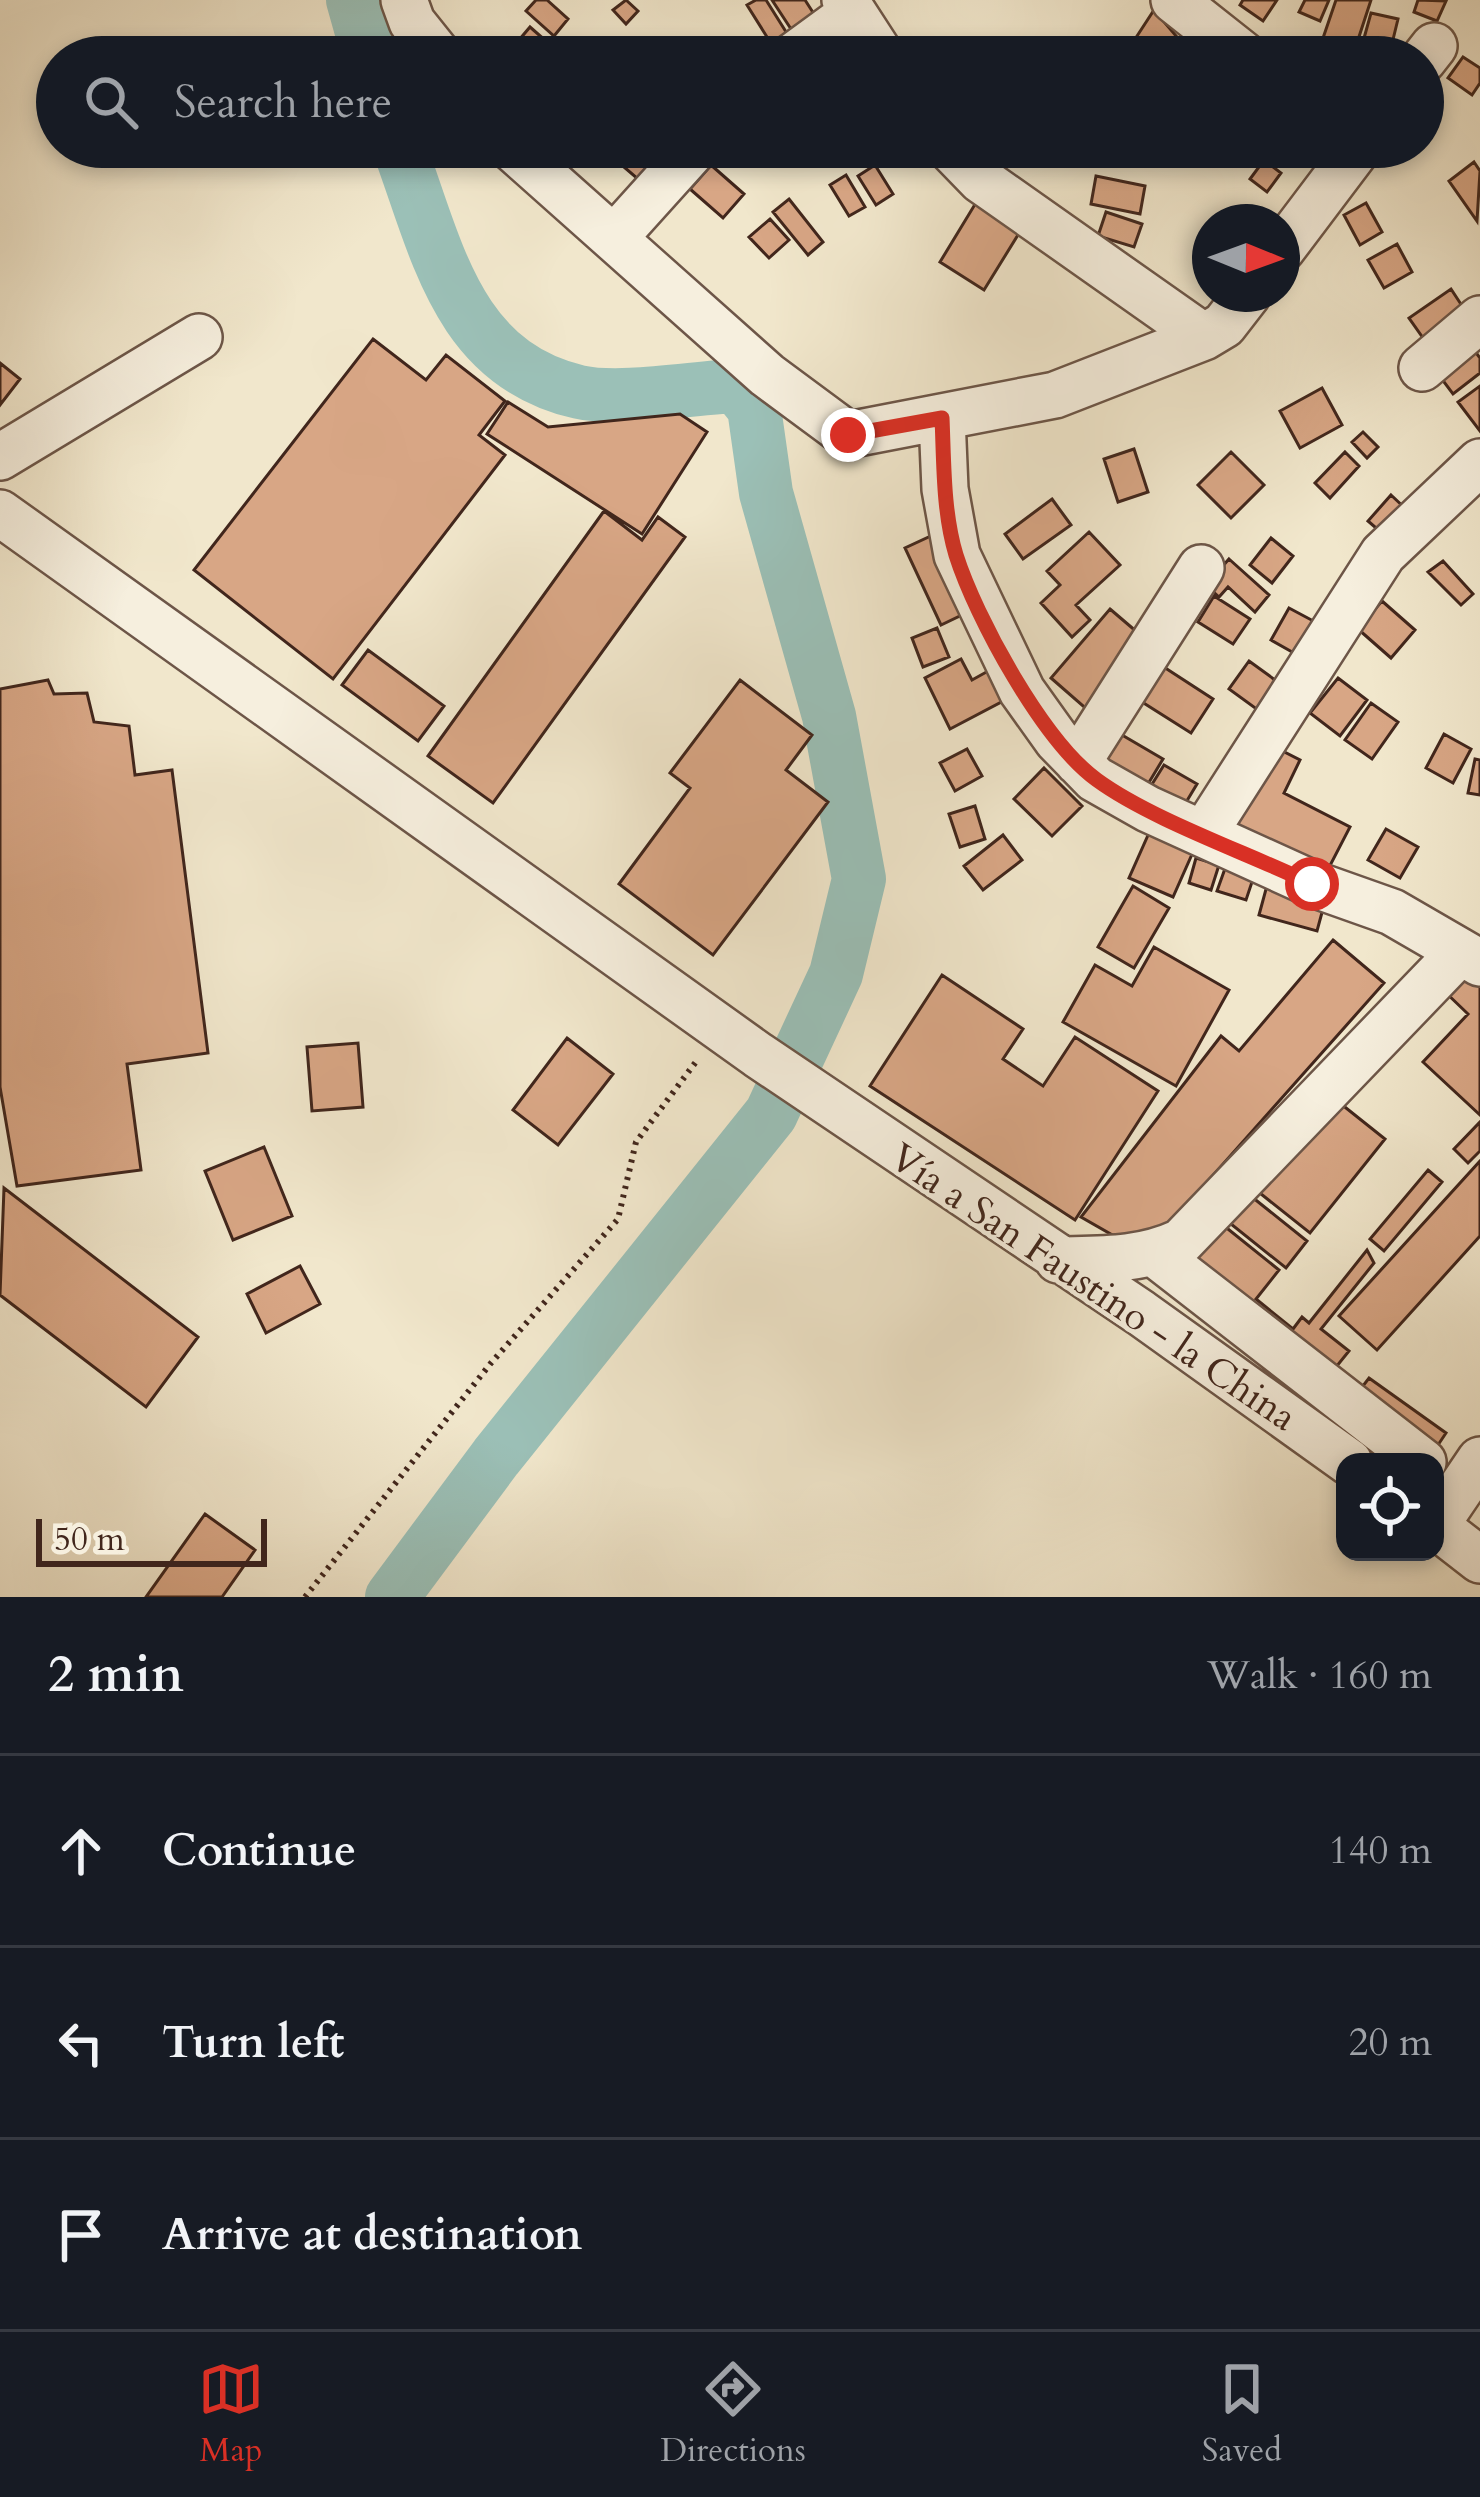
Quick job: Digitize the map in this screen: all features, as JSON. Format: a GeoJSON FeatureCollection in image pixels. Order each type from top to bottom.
{"type":"FeatureCollection","features":[{"type":"Feature","properties":{"kind":"street"},"geometry":{"type":"LineString","coordinates":[[404,0],[423,36]]}},
{"type":"Feature","properties":{"kind":"street"},"geometry":{"type":"LineString","coordinates":[[1174,0],[1219,36]]}},
{"type":"Feature","properties":{"kind":"street"},"geometry":{"type":"LineString","coordinates":[[815,36],[848,6],[868,36]]}},
{"type":"Feature","properties":{"kind":"street"},"geometry":{"type":"LineString","coordinates":[[535,168],[801,404],[848,435],[1055,395],[1204,337],[1224,326],[1234,312]]}},
{"type":"Feature","properties":{"kind":"street"},"geometry":{"type":"LineString","coordinates":[[614,238],[677,168]]}},
{"type":"Feature","properties":{"kind":"street"},"geometry":{"type":"LineString","coordinates":[[969,168],[1204,337]]}},
{"type":"Feature","properties":{"kind":"street"},"geometry":{"type":"LineString","coordinates":[[1300,225],[1343,168]]}},
{"type":"Feature","properties":{"kind":"street"},"geometry":{"type":"LineString","coordinates":[[1422,368],[1480,319]]}},
{"type":"Feature","properties":{"kind":"street"},"geometry":{"type":"LineString","coordinates":[[0,457],[199,337]]}},
{"type":"Feature","properties":{"kind":"street"},"geometry":{"type":"LineString","coordinates":[[942,418],[945,488],[956,555],[1022,691],[1078,762],[1095,779],[1148,809],[1312,884],[1393,912],[1470,958],[1180,1242],[1155,1254],[1058,1260]]}},
{"type":"Feature","properties":{"kind":"street"},"geometry":{"type":"LineString","coordinates":[[1205,832],[1384,554],[1480,462]]}},
{"type":"Feature","properties":{"kind":"street","name":"Vía a San Faustino - la China"},"geometry":{"type":"LineString","coordinates":[[0,513],[758,1055],[1336,1453]]}},
{"type":"Feature","properties":{"kind":"street"},"geometry":{"type":"LineString","coordinates":[[1078,762],[1201,568]]}},
{"type":"Feature","properties":{"kind":"street"},"geometry":{"type":"LineString","coordinates":[[1155,1254],[1411,1453]]}},
{"type":"Feature","properties":{"kind":"street"},"geometry":{"type":"LineString","coordinates":[[1449,1494],[1480,1560]]}},
{"type":"Feature","properties":{"kind":"path"},"geometry":{"type":"LineString","coordinates":[[304,1597],[490,1363],[618,1219],[636,1142],[720,1028]]}},
{"type":"Feature","properties":{"kind":"building"},"geometry":{"type":"Polygon","coordinates":[[[536,0],[547,0],[568,19],[554,36],[526,11],[536,0]]]}},
{"type":"Feature","properties":{"kind":"building"},"geometry":{"type":"Polygon","coordinates":[[[626,0],[638,11],[626,24],[613,10],[626,0]]]}},
{"type":"Feature","properties":{"kind":"building"},"geometry":{"type":"Polygon","coordinates":[[[766,0],[788,35],[766,36],[747,5],[766,0]]]}},
{"type":"Feature","properties":{"kind":"building"},"geometry":{"type":"Polygon","coordinates":[[[772,0],[805,0],[814,14],[791,29],[772,0]]]}},
{"type":"Feature","properties":{"kind":"building"},"geometry":{"type":"Polygon","coordinates":[[[1243,0],[1277,0],[1263,21],[1240,5],[1243,0]]]}},
{"type":"Feature","properties":{"kind":"building"},"geometry":{"type":"Polygon","coordinates":[[[1305,0],[1329,0],[1320,21],[1299,12],[1305,0]]]}},
{"type":"Feature","properties":{"kind":"building"},"geometry":{"type":"Polygon","coordinates":[[[1336,0],[1371,0],[1359,36],[1324,36],[1336,0]]]}},
{"type":"Feature","properties":{"kind":"building"},"geometry":{"type":"Polygon","coordinates":[[[1418,0],[1446,1],[1437,21],[1414,12],[1418,0]]]}},
{"type":"Feature","properties":{"kind":"building"},"geometry":{"type":"Polygon","coordinates":[[[1154,10],[1176,36],[1137,36],[1154,10]]]}},
{"type":"Feature","properties":{"kind":"building"},"geometry":{"type":"Polygon","coordinates":[[[1371,13],[1398,19],[1394,36],[1365,36],[1371,13]]]}},
{"type":"Feature","properties":{"kind":"building"},"geometry":{"type":"Polygon","coordinates":[[[1463,57],[1480,68],[1480,83],[1472,95],[1448,78],[1463,57]]]}},
{"type":"Feature","properties":{"kind":"building"},"geometry":{"type":"Polygon","coordinates":[[[1474,162],[1480,171],[1477,221],[1449,181],[1474,162]]]}},
{"type":"Feature","properties":{"kind":"building"},"geometry":{"type":"Polygon","coordinates":[[[625,168],[649,168],[639,180],[625,168]]]}},
{"type":"Feature","properties":{"kind":"building"},"geometry":{"type":"Polygon","coordinates":[[[708,168],[714,168],[744,194],[723,218],[690,189],[708,168]]]}},
{"type":"Feature","properties":{"kind":"building"},"geometry":{"type":"Polygon","coordinates":[[[877,168],[893,194],[876,205],[858,176],[877,168]]]}},
{"type":"Feature","properties":{"kind":"building"},"geometry":{"type":"Polygon","coordinates":[[[1258,168],[1281,173],[1267,192],[1250,179],[1258,168]]]}},
{"type":"Feature","properties":{"kind":"building"},"geometry":{"type":"Polygon","coordinates":[[[846,175],[865,207],[849,216],[830,185],[846,175]]]}},
{"type":"Feature","properties":{"kind":"building"},"geometry":{"type":"Polygon","coordinates":[[[1096,176],[1145,186],[1140,214],[1091,204],[1096,176]]]}},
{"type":"Feature","properties":{"kind":"building"},"geometry":{"type":"Polygon","coordinates":[[[789,199],[823,242],[808,255],[773,212],[789,199]]]}},
{"type":"Feature","properties":{"kind":"building"},"geometry":{"type":"Polygon","coordinates":[[[977,201],[1021,230],[984,290],[940,262],[977,201]]]}},
{"type":"Feature","properties":{"kind":"building"},"geometry":{"type":"Polygon","coordinates":[[[1366,203],[1382,232],[1360,245],[1344,215],[1366,203]]]}},
{"type":"Feature","properties":{"kind":"building"},"geometry":{"type":"Polygon","coordinates":[[[1106,212],[1142,224],[1134,247],[1098,236],[1106,212]]]}},
{"type":"Feature","properties":{"kind":"building"},"geometry":{"type":"Polygon","coordinates":[[[770,219],[789,240],[769,258],[749,237],[770,219]]]}},
{"type":"Feature","properties":{"kind":"building"},"geometry":{"type":"Polygon","coordinates":[[[1397,244],[1412,272],[1384,288],[1368,260],[1397,244]]]}},
{"type":"Feature","properties":{"kind":"building"},"geometry":{"type":"Polygon","coordinates":[[[1451,289],[1470,318],[1428,345],[1409,318],[1451,289]]]}},
{"type":"Feature","properties":{"kind":"building"},"geometry":{"type":"Polygon","coordinates":[[[373,339],[426,380],[446,355],[505,401],[479,435],[505,455],[333,679],[194,570],[373,339]]]}},
{"type":"Feature","properties":{"kind":"building"},"geometry":{"type":"Polygon","coordinates":[[[1469,343],[1480,358],[1480,373],[1453,394],[1435,370],[1469,343]]]}},
{"type":"Feature","properties":{"kind":"building"},"geometry":{"type":"Polygon","coordinates":[[[0,363],[20,379],[0,405],[0,363]]]}},
{"type":"Feature","properties":{"kind":"building"},"geometry":{"type":"Polygon","coordinates":[[[1480,386],[1480,431],[1458,402],[1480,386]]]}},
{"type":"Feature","properties":{"kind":"building"},"geometry":{"type":"Polygon","coordinates":[[[1322,388],[1342,425],[1300,448],[1280,411],[1322,388]]]}},
{"type":"Feature","properties":{"kind":"building"},"geometry":{"type":"Polygon","coordinates":[[[508,402],[548,427],[680,414],[707,432],[642,534],[487,434],[508,402]]]}},
{"type":"Feature","properties":{"kind":"building"},"geometry":{"type":"Polygon","coordinates":[[[1363,432],[1378,447],[1367,458],[1352,442],[1363,432]]]}},
{"type":"Feature","properties":{"kind":"building"},"geometry":{"type":"Polygon","coordinates":[[[1134,449],[1148,492],[1118,502],[1104,459],[1134,449]]]}},
{"type":"Feature","properties":{"kind":"building"},"geometry":{"type":"Polygon","coordinates":[[[1231,452],[1264,485],[1231,518],[1198,485],[1231,452]]]}},
{"type":"Feature","properties":{"kind":"building"},"geometry":{"type":"Polygon","coordinates":[[[1345,452],[1359,466],[1330,498],[1315,483],[1345,452]]]}},
{"type":"Feature","properties":{"kind":"building"},"geometry":{"type":"Polygon","coordinates":[[[1391,495],[1407,510],[1384,535],[1368,521],[1391,495]]]}},
{"type":"Feature","properties":{"kind":"building"},"geometry":{"type":"Polygon","coordinates":[[[1052,499],[1071,525],[1023,559],[1005,534],[1052,499]]]}},
{"type":"Feature","properties":{"kind":"building"},"geometry":{"type":"Polygon","coordinates":[[[604,511],[642,540],[658,517],[685,537],[493,803],[428,756],[604,511]]]}},
{"type":"Feature","properties":{"kind":"building"},"geometry":{"type":"Polygon","coordinates":[[[1089,532],[1120,565],[1076,605],[1090,620],[1072,637],[1041,603],[1060,585],[1047,571],[1089,532]]]}},
{"type":"Feature","properties":{"kind":"building"},"geometry":{"type":"Polygon","coordinates":[[[933,535],[968,612],[941,625],[905,548],[933,535]]]}},
{"type":"Feature","properties":{"kind":"building"},"geometry":{"type":"Polygon","coordinates":[[[1271,538],[1293,556],[1272,583],[1250,565],[1271,538]]]}},
{"type":"Feature","properties":{"kind":"building"},"geometry":{"type":"Polygon","coordinates":[[[1229,559],[1269,595],[1255,612],[1228,587],[1219,597],[1206,585],[1229,559]]]}},
{"type":"Feature","properties":{"kind":"building"},"geometry":{"type":"Polygon","coordinates":[[[1443,561],[1473,594],[1461,605],[1428,572],[1443,561]]]}},
{"type":"Feature","properties":{"kind":"building"},"geometry":{"type":"Polygon","coordinates":[[[1214,596],[1250,619],[1233,644],[1198,622],[1214,596]]]}},
{"type":"Feature","properties":{"kind":"building"},"geometry":{"type":"Polygon","coordinates":[[[1382,601],[1415,630],[1391,658],[1358,629],[1382,601]]]}},
{"type":"Feature","properties":{"kind":"building"},"geometry":{"type":"Polygon","coordinates":[[[1289,608],[1319,624],[1301,657],[1271,640],[1289,608]]]}},
{"type":"Feature","properties":{"kind":"building"},"geometry":{"type":"Polygon","coordinates":[[[1110,609],[1151,644],[1091,713],[1051,678],[1110,609]]]}},
{"type":"Feature","properties":{"kind":"building"},"geometry":{"type":"Polygon","coordinates":[[[937,628],[949,657],[923,667],[912,638],[937,628]]]}},
{"type":"Feature","properties":{"kind":"building"},"geometry":{"type":"Polygon","coordinates":[[[368,650],[444,706],[418,741],[342,685],[368,650]]]}},
{"type":"Feature","properties":{"kind":"building"},"geometry":{"type":"Polygon","coordinates":[[[961,659],[972,680],[990,670],[1005,700],[950,729],[925,678],[961,659]]]}},
{"type":"Feature","properties":{"kind":"building"},"geometry":{"type":"Polygon","coordinates":[[[1153,660],[1213,699],[1191,733],[1131,695],[1153,660]]]}},
{"type":"Feature","properties":{"kind":"building"},"geometry":{"type":"Polygon","coordinates":[[[1249,661],[1282,685],[1262,713],[1229,689],[1249,661]]]}},
{"type":"Feature","properties":{"kind":"building"},"geometry":{"type":"Polygon","coordinates":[[[1338,678],[1367,700],[1340,736],[1310,713],[1338,678]]]}},
{"type":"Feature","properties":{"kind":"building"},"geometry":{"type":"Polygon","coordinates":[[[48,680],[54,694],[87,693],[94,722],[129,726],[135,775],[172,770],[208,1053],[127,1064],[141,1170],[17,1186],[0,1087],[0,689],[48,680]]]}},
{"type":"Feature","properties":{"kind":"building"},"geometry":{"type":"Polygon","coordinates":[[[740,680],[812,735],[786,770],[828,802],[713,955],[619,884],[690,788],[670,773],[740,680]]]}},
{"type":"Feature","properties":{"kind":"building"},"geometry":{"type":"Polygon","coordinates":[[[1371,703],[1398,722],[1372,759],[1345,740],[1371,703]]]}},
{"type":"Feature","properties":{"kind":"building"},"geometry":{"type":"Polygon","coordinates":[[[1444,734],[1471,749],[1453,783],[1426,768],[1444,734]]]}},
{"type":"Feature","properties":{"kind":"building"},"geometry":{"type":"Polygon","coordinates":[[[1122,735],[1163,759],[1145,789],[1104,764],[1122,735]]]}},
{"type":"Feature","properties":{"kind":"building"},"geometry":{"type":"Polygon","coordinates":[[[1265,742],[1300,760],[1284,793],[1350,827],[1322,881],[1220,829],[1265,742]]]}},
{"type":"Feature","properties":{"kind":"building"},"geometry":{"type":"Polygon","coordinates":[[[967,749],[982,776],[955,791],[940,763],[967,749]]]}},
{"type":"Feature","properties":{"kind":"building"},"geometry":{"type":"Polygon","coordinates":[[[1475,759],[1480,760],[1480,795],[1468,793],[1475,759]]]}},
{"type":"Feature","properties":{"kind":"building"},"geometry":{"type":"Polygon","coordinates":[[[1164,765],[1197,784],[1182,809],[1149,789],[1164,765]]]}},
{"type":"Feature","properties":{"kind":"building"},"geometry":{"type":"Polygon","coordinates":[[[1044,768],[1082,806],[1052,836],[1014,799],[1044,768]]]}},
{"type":"Feature","properties":{"kind":"building"},"geometry":{"type":"Polygon","coordinates":[[[975,806],[985,839],[960,847],[949,814],[975,806]]]}},
{"type":"Feature","properties":{"kind":"building"},"geometry":{"type":"Polygon","coordinates":[[[1386,829],[1418,847],[1400,878],[1368,860],[1386,829]]]}},
{"type":"Feature","properties":{"kind":"building"},"geometry":{"type":"Polygon","coordinates":[[[1149,833],[1193,852],[1173,897],[1129,878],[1149,833]]]}},
{"type":"Feature","properties":{"kind":"building"},"geometry":{"type":"Polygon","coordinates":[[[1003,835],[1022,860],[983,890],[964,866],[1003,835]]]}},
{"type":"Feature","properties":{"kind":"building"},"geometry":{"type":"Polygon","coordinates":[[[1196,858],[1219,865],[1211,890],[1189,883],[1196,858]]]}},
{"type":"Feature","properties":{"kind":"building"},"geometry":{"type":"Polygon","coordinates":[[[1227,863],[1255,873],[1246,900],[1217,891],[1227,863]]]}},
{"type":"Feature","properties":{"kind":"building"},"geometry":{"type":"Polygon","coordinates":[[[1269,878],[1327,894],[1317,931],[1259,915],[1269,878]]]}},
{"type":"Feature","properties":{"kind":"building"},"geometry":{"type":"Polygon","coordinates":[[[1133,886],[1169,908],[1134,968],[1098,947],[1133,886]]]}},
{"type":"Feature","properties":{"kind":"building"},"geometry":{"type":"Polygon","coordinates":[[[1333,940],[1384,983],[1144,1253],[1081,1217],[1221,1036],[1239,1051],[1333,940]]]}},
{"type":"Feature","properties":{"kind":"building"},"geometry":{"type":"Polygon","coordinates":[[[1154,947],[1229,990],[1176,1086],[1063,1022],[1095,965],[1132,986],[1154,947]]]}},
{"type":"Feature","properties":{"kind":"building"},"geometry":{"type":"Polygon","coordinates":[[[1453,968],[1480,981],[1480,1115],[1423,1062],[1468,1014],[1443,990],[1453,968]]]}},
{"type":"Feature","properties":{"kind":"building"},"geometry":{"type":"Polygon","coordinates":[[[942,975],[1023,1029],[1003,1059],[1043,1086],[1075,1037],[1158,1091],[1075,1220],[870,1086],[942,975]]]}},
{"type":"Feature","properties":{"kind":"building"},"geometry":{"type":"Polygon","coordinates":[[[567,1038],[613,1074],[558,1145],[513,1110],[567,1038]]]}},
{"type":"Feature","properties":{"kind":"building"},"geometry":{"type":"Polygon","coordinates":[[[358,1043],[363,1107],[312,1111],[307,1047],[358,1043]]]}},
{"type":"Feature","properties":{"kind":"building"},"geometry":{"type":"Polygon","coordinates":[[[1326,1092],[1385,1139],[1310,1233],[1251,1186],[1326,1092]]]}},
{"type":"Feature","properties":{"kind":"building"},"geometry":{"type":"Polygon","coordinates":[[[1480,1122],[1480,1151],[1468,1163],[1454,1149],[1480,1122]]]}},
{"type":"Feature","properties":{"kind":"building"},"geometry":{"type":"Polygon","coordinates":[[[264,1147],[292,1216],[233,1240],[205,1171],[264,1147]]]}},
{"type":"Feature","properties":{"kind":"building"},"geometry":{"type":"Polygon","coordinates":[[[1480,1161],[1480,1236],[1377,1350],[1339,1316],[1480,1161]]]}},
{"type":"Feature","properties":{"kind":"building"},"geometry":{"type":"Polygon","coordinates":[[[1428,1170],[1442,1182],[1384,1251],[1370,1239],[1428,1170]]]}},
{"type":"Feature","properties":{"kind":"building"},"geometry":{"type":"Polygon","coordinates":[[[4,1188],[198,1337],[146,1407],[0,1295],[4,1188]]]}},
{"type":"Feature","properties":{"kind":"building"},"geometry":{"type":"Polygon","coordinates":[[[1247,1193],[1307,1241],[1286,1268],[1226,1220],[1247,1193]]]}},
{"type":"Feature","properties":{"kind":"building"},"geometry":{"type":"Polygon","coordinates":[[[1223,1225],[1279,1270],[1256,1299],[1293,1329],[1302,1317],[1309,1323],[1367,1250],[1374,1263],[1321,1329],[1349,1351],[1328,1377],[1191,1266],[1223,1225]]]}},
{"type":"Feature","properties":{"kind":"building"},"geometry":{"type":"Polygon","coordinates":[[[300,1266],[320,1304],[266,1333],[247,1294],[300,1266]]]}},
{"type":"Feature","properties":{"kind":"building"},"geometry":{"type":"Polygon","coordinates":[[[1369,1378],[1446,1433],[1434,1451],[1356,1395],[1369,1378]]]}},
{"type":"Feature","properties":{"kind":"building"},"geometry":{"type":"Polygon","coordinates":[[[205,1514],[255,1550],[222,1597],[146,1597],[205,1514]]]}},
{"type":"Feature","properties":{"kind":"waterway"},"geometry":{"type":"LineString","coordinates":[[353,0],[363,36]]}},
{"type":"Feature","properties":{"kind":"waterway"},"geometry":{"type":"LineString","coordinates":[[392,1597],[496,1457],[771,1114],[836,974],[859,879],[829,716],[766,493],[754,408],[736,386],[635,395],[579,392],[538,378],[505,356],[478,329],[458,297],[440,262],[406,168]]}},
{"type":"Feature","properties":{"kind":"route"},"geometry":{"type":"LineString","coordinates":[[848,435],[942,418],[945,488],[956,555],[1022,691],[1057,740],[1095,779],[1148,809],[1312,884]]}}]}
